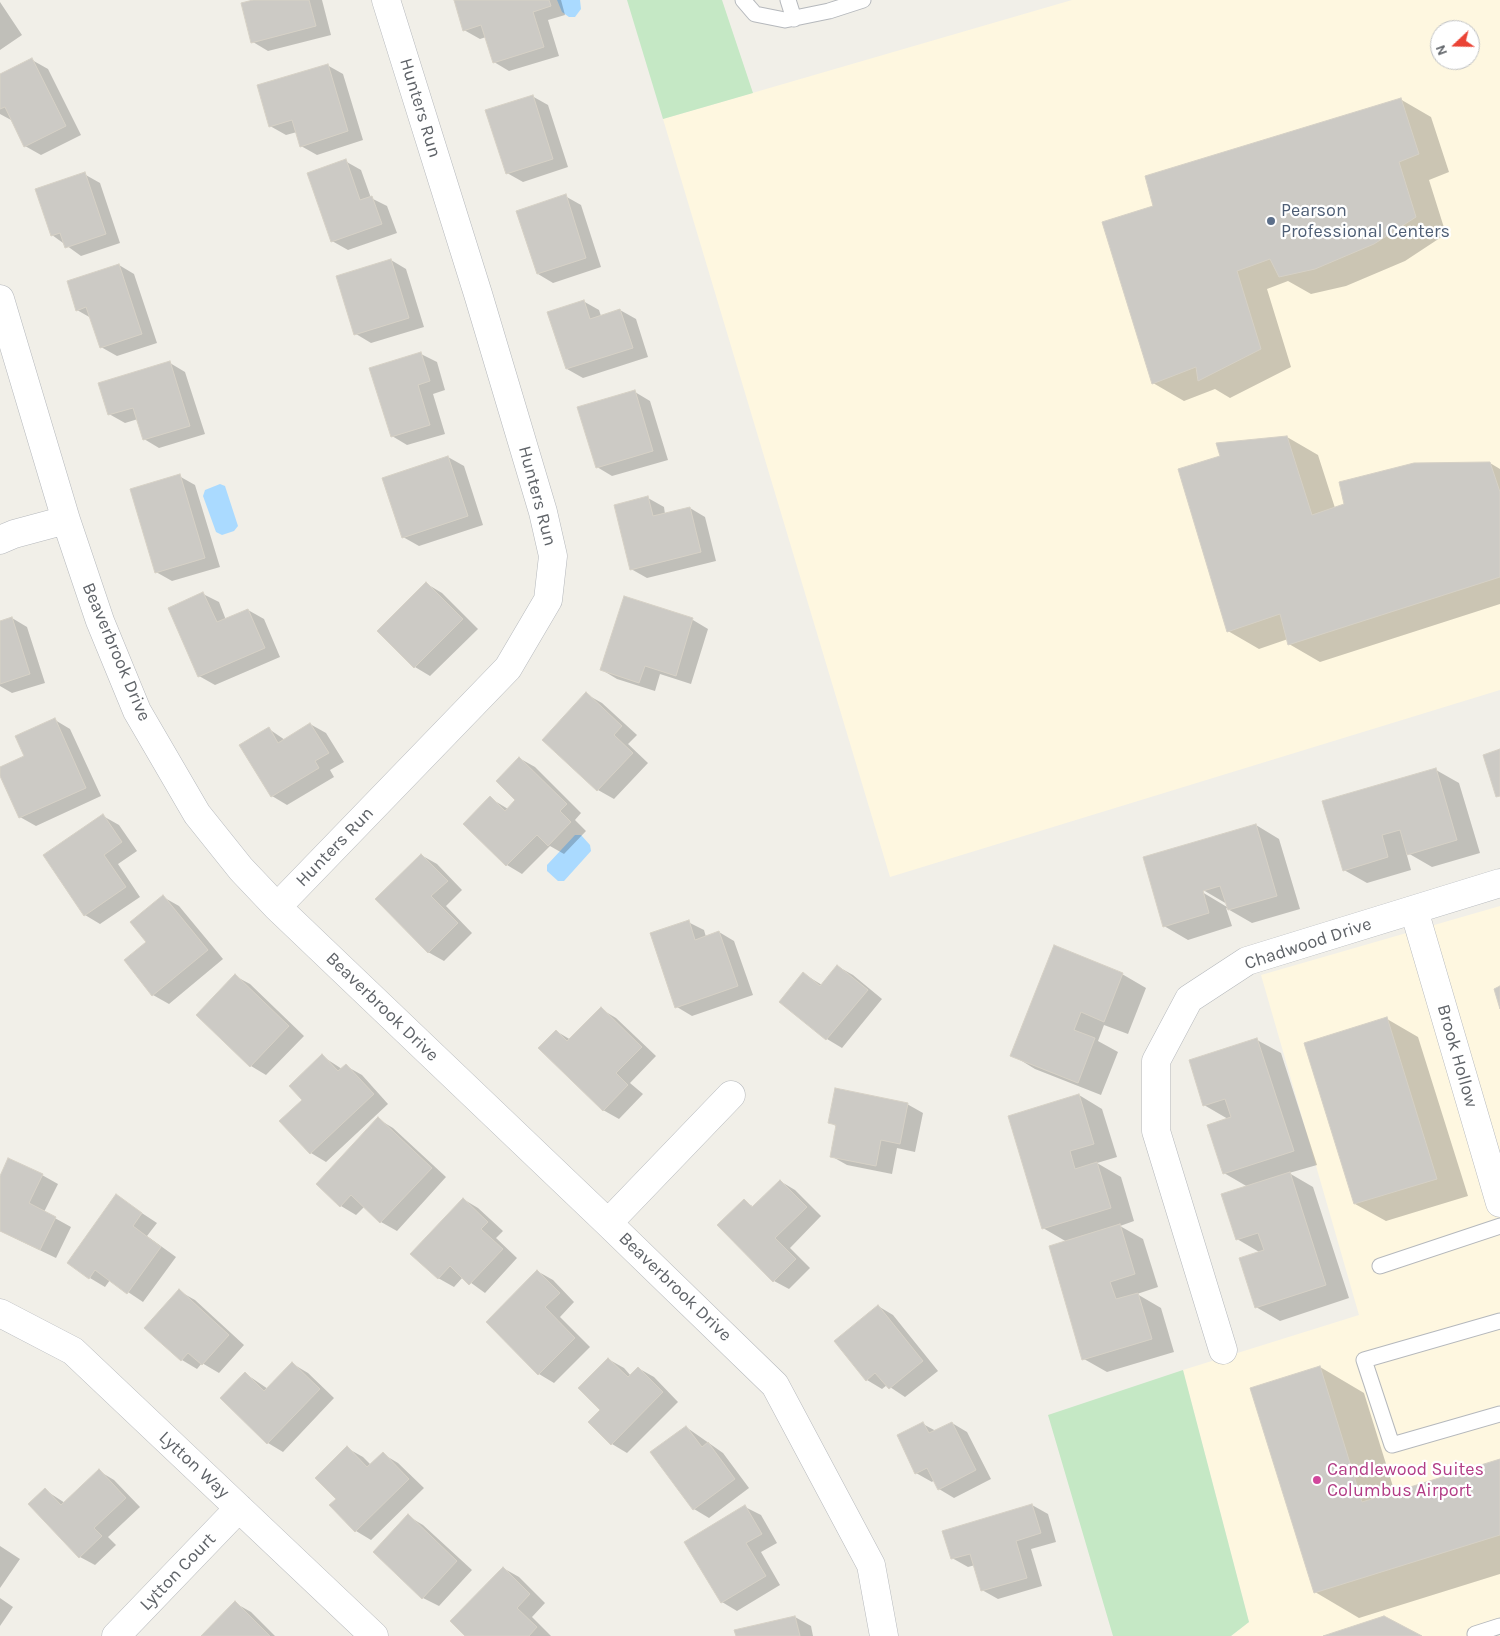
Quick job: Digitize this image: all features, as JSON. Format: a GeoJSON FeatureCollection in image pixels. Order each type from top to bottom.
{"type":"FeatureCollection","features":[{"type":"Feature","properties":{"kind":"street","name":"Hunters Run"},"geometry":{"type":"LineString","coordinates":[[277,907],[508,668],[548,600],[553,556],[543,512],[478,294],[386,0]]}},
{"type":"Feature","properties":{"kind":"street","name":"Beaverbrook Drive"},"geometry":{"type":"LineString","coordinates":[[0,299],[66,520],[100,621],[137,711],[197,814],[241,869],[277,907],[775,1385],[871,1565],[884,1636]]}},
{"type":"Feature","properties":{"kind":"street"},"geometry":{"type":"LineString","coordinates":[[0,540],[14,534],[66,520]]}},
{"type":"Feature","properties":{"kind":"street","name":"Chadwood Drive"},"geometry":{"type":"LineString","coordinates":[[1223,1350],[1156,1131],[1156,1061],[1189,1000],[1247,961],[1500,883]]}},
{"type":"Feature","properties":{"kind":"street","name":"Brook Hollow"},"geometry":{"type":"LineString","coordinates":[[1414,910],[1500,1203]]}},
{"type":"Feature","properties":{"kind":"street"},"geometry":{"type":"LineString","coordinates":[[608,1223],[731,1095]]}},
{"type":"Feature","properties":{"kind":"street","name":"Lytton Way"},"geometry":{"type":"LineString","coordinates":[[0,1313],[73,1351],[374,1636]]}},
{"type":"Feature","properties":{"kind":"street","name":"Lytton Court"},"geometry":{"type":"LineString","coordinates":[[116,1636],[239,1508]]}},
{"type":"Feature","properties":{"kind":"lane"},"geometry":{"type":"LineString","coordinates":[[743,0],[755,14],[785,20],[864,0]]}},
{"type":"Feature","properties":{"kind":"lane"},"geometry":{"type":"LineString","coordinates":[[788,0],[794,19]]}},
{"type":"Feature","properties":{"kind":"lane"},"geometry":{"type":"LineString","coordinates":[[1380,1266],[1500,1226]]}},
{"type":"Feature","properties":{"kind":"lane"},"geometry":{"type":"LineString","coordinates":[[1500,1321],[1364,1360],[1392,1445],[1500,1414]]}},
{"type":"Feature","properties":{"kind":"lane"},"geometry":{"type":"LineString","coordinates":[[1476,1636],[1475,1634],[1500,1626]]}},
{"type":"Feature","properties":{"kind":"shaded area"},"geometry":{"type":"Polygon","coordinates":[[[1072,0],[1500,0],[1500,690],[890,877],[663,119],[1072,0]]]}},
{"type":"Feature","properties":{"kind":"shaded area"},"geometry":{"type":"Polygon","coordinates":[[[1500,906],[1500,1636],[1231,1636],[1249,1622],[1183,1370],[1359,1315],[1261,975],[1500,906]]]}},
{"type":"Feature","properties":{"kind":"green space"},"geometry":{"type":"Polygon","coordinates":[[[627,0],[722,0],[753,93],[663,119],[627,0]]]}},
{"type":"Feature","properties":{"kind":"green space"},"geometry":{"type":"Polygon","coordinates":[[[1183,1370],[1249,1622],[1231,1636],[1113,1636],[1048,1415],[1183,1370]]]}},
{"type":"Feature","properties":{"kind":"water"},"geometry":{"type":"Polygon","coordinates":[[[557,0],[580,0],[581,9],[575,17],[569,17],[562,12],[557,0]]]}},
{"type":"Feature","properties":{"kind":"water"},"geometry":{"type":"Polygon","coordinates":[[[220,484],[225,486],[238,526],[234,531],[222,535],[216,532],[203,496],[205,490],[220,484]]]}},
{"type":"Feature","properties":{"kind":"water"},"geometry":{"type":"Polygon","coordinates":[[[575,835],[581,835],[590,845],[591,851],[564,881],[558,881],[547,871],[547,865],[575,835]]]}},
{"type":"Feature","properties":{"kind":"building"},"geometry":{"type":"Polygon","coordinates":[[[253,0],[309,0],[316,26],[251,43],[241,3],[253,0]]]}},
{"type":"Feature","properties":{"kind":"building"},"geometry":{"type":"Polygon","coordinates":[[[454,0],[549,0],[551,6],[533,12],[544,47],[493,63],[481,25],[463,31],[454,0]]]}},
{"type":"Feature","properties":{"kind":"building"},"geometry":{"type":"Polygon","coordinates":[[[32,58],[66,126],[24,147],[5,107],[0,109],[0,74],[32,58]]]}},
{"type":"Feature","properties":{"kind":"building"},"geometry":{"type":"Polygon","coordinates":[[[328,64],[348,131],[300,147],[292,120],[269,127],[257,85],[328,64]]]}},
{"type":"Feature","properties":{"kind":"building"},"geometry":{"type":"Polygon","coordinates":[[[533,95],[553,159],[506,174],[485,110],[533,95]]]}},
{"type":"Feature","properties":{"kind":"building"},"geometry":{"type":"Polygon","coordinates":[[[1401,98],[1419,154],[1399,162],[1416,217],[1374,244],[1315,269],[1279,277],[1270,259],[1237,271],[1261,349],[1198,381],[1196,367],[1152,384],[1102,222],[1153,206],[1145,176],[1401,98]]]}},
{"type":"Feature","properties":{"kind":"building"},"geometry":{"type":"Polygon","coordinates":[[[346,159],[360,200],[372,196],[382,224],[331,242],[307,173],[346,159]]]}},
{"type":"Feature","properties":{"kind":"building"},"geometry":{"type":"Polygon","coordinates":[[[85,172],[106,234],[65,248],[60,233],[51,236],[35,189],[85,172]]]}},
{"type":"Feature","properties":{"kind":"building"},"geometry":{"type":"Polygon","coordinates":[[[566,194],[586,258],[537,274],[516,211],[566,194]]]}},
{"type":"Feature","properties":{"kind":"building"},"geometry":{"type":"Polygon","coordinates":[[[391,259],[409,318],[354,335],[336,276],[391,259]]]}},
{"type":"Feature","properties":{"kind":"building"},"geometry":{"type":"Polygon","coordinates":[[[119,264],[142,334],[100,348],[86,307],[76,311],[67,281],[119,264]]]}},
{"type":"Feature","properties":{"kind":"building"},"geometry":{"type":"Polygon","coordinates":[[[584,300],[590,319],[620,309],[633,348],[566,369],[547,312],[584,300]]]}},
{"type":"Feature","properties":{"kind":"building"},"geometry":{"type":"Polygon","coordinates":[[[421,352],[430,381],[418,385],[430,425],[391,437],[369,368],[421,352]]]}},
{"type":"Feature","properties":{"kind":"building"},"geometry":{"type":"Polygon","coordinates":[[[170,361],[190,426],[143,440],[133,408],[108,415],[98,383],[170,361]]]}},
{"type":"Feature","properties":{"kind":"building"},"geometry":{"type":"Polygon","coordinates":[[[635,390],[653,451],[596,468],[577,407],[635,390]]]}},
{"type":"Feature","properties":{"kind":"building"},"geometry":{"type":"Polygon","coordinates":[[[1287,436],[1312,515],[1344,504],[1339,482],[1414,463],[1490,462],[1500,492],[1500,577],[1288,645],[1280,614],[1227,632],[1178,469],[1220,456],[1216,443],[1287,436]]]}},
{"type":"Feature","properties":{"kind":"building"},"geometry":{"type":"Polygon","coordinates":[[[448,456],[468,516],[402,538],[382,478],[448,456]]]}},
{"type":"Feature","properties":{"kind":"building"},"geometry":{"type":"Polygon","coordinates":[[[180,474],[205,558],[155,573],[130,489],[180,474]]]}},
{"type":"Feature","properties":{"kind":"building"},"geometry":{"type":"Polygon","coordinates":[[[648,496],[653,516],[690,507],[701,552],[630,570],[614,505],[648,496]]]}},
{"type":"Feature","properties":{"kind":"building"},"geometry":{"type":"Polygon","coordinates":[[[426,582],[463,619],[414,668],[377,631],[426,582]]]}},
{"type":"Feature","properties":{"kind":"building"},"geometry":{"type":"Polygon","coordinates":[[[203,592],[217,622],[248,609],[265,648],[198,677],[168,608],[203,592]]]}},
{"type":"Feature","properties":{"kind":"building"},"geometry":{"type":"Polygon","coordinates":[[[624,596],[693,618],[676,676],[645,666],[639,683],[600,670],[624,596]]]}},
{"type":"Feature","properties":{"kind":"building"},"geometry":{"type":"Polygon","coordinates":[[[12,617],[30,674],[0,684],[0,621],[12,617]]]}},
{"type":"Feature","properties":{"kind":"building"},"geometry":{"type":"Polygon","coordinates":[[[586,692],[622,726],[614,735],[633,753],[597,791],[542,740],[586,692]]]}},
{"type":"Feature","properties":{"kind":"building"},"geometry":{"type":"Polygon","coordinates":[[[55,718],[86,788],[19,818],[0,776],[0,767],[24,756],[15,736],[55,718]]]}},
{"type":"Feature","properties":{"kind":"building"},"geometry":{"type":"Polygon","coordinates":[[[310,723],[329,753],[315,761],[319,768],[271,797],[239,745],[269,727],[278,743],[310,723]]]}},
{"type":"Feature","properties":{"kind":"building"},"geometry":{"type":"Polygon","coordinates":[[[1500,749],[1500,796],[1496,797],[1483,755],[1500,749]]]}},
{"type":"Feature","properties":{"kind":"building"},"geometry":{"type":"Polygon","coordinates":[[[519,757],[567,804],[560,811],[571,822],[548,846],[537,835],[506,866],[463,824],[490,796],[505,811],[515,800],[496,781],[519,757]]]}},
{"type":"Feature","properties":{"kind":"building"},"geometry":{"type":"Polygon","coordinates":[[[1436,768],[1457,840],[1407,855],[1400,830],[1382,835],[1388,857],[1343,871],[1322,801],[1436,768]]]}},
{"type":"Feature","properties":{"kind":"building"},"geometry":{"type":"Polygon","coordinates":[[[103,814],[122,842],[104,855],[126,887],[84,916],[43,855],[103,814]]]}},
{"type":"Feature","properties":{"kind":"building"},"geometry":{"type":"Polygon","coordinates":[[[1256,824],[1277,896],[1228,910],[1220,886],[1203,891],[1209,913],[1163,927],[1143,857],[1256,824]]]}},
{"type":"Feature","properties":{"kind":"building"},"geometry":{"type":"Polygon","coordinates":[[[421,854],[448,881],[431,896],[458,923],[428,953],[375,899],[421,854]]]}},
{"type":"Feature","properties":{"kind":"building"},"geometry":{"type":"Polygon","coordinates":[[[163,895],[208,950],[152,996],[124,960],[146,942],[130,922],[163,895]]]}},
{"type":"Feature","properties":{"kind":"building"},"geometry":{"type":"Polygon","coordinates":[[[689,920],[695,940],[719,931],[738,986],[675,1008],[650,933],[689,920]]]}},
{"type":"Feature","properties":{"kind":"building"},"geometry":{"type":"Polygon","coordinates":[[[1054,945],[1123,973],[1104,1022],[1081,1012],[1074,1030],[1095,1038],[1078,1083],[1010,1056],[1054,945]]]}},
{"type":"Feature","properties":{"kind":"building"},"geometry":{"type":"Polygon","coordinates":[[[837,965],[868,990],[826,1040],[779,1002],[803,972],[820,986],[837,965]]]}},
{"type":"Feature","properties":{"kind":"building"},"geometry":{"type":"Polygon","coordinates":[[[235,974],[289,1026],[250,1067],[196,1015],[235,974]]]}},
{"type":"Feature","properties":{"kind":"building"},"geometry":{"type":"Polygon","coordinates":[[[1500,986],[1500,1009],[1494,989],[1500,986]]]}},
{"type":"Feature","properties":{"kind":"building"},"geometry":{"type":"Polygon","coordinates":[[[601,1007],[642,1047],[616,1073],[628,1085],[603,1111],[538,1048],[556,1030],[567,1041],[601,1007]]]}},
{"type":"Feature","properties":{"kind":"building"},"geometry":{"type":"Polygon","coordinates":[[[1387,1017],[1437,1179],[1354,1204],[1304,1043],[1387,1017]]]}},
{"type":"Feature","properties":{"kind":"building"},"geometry":{"type":"Polygon","coordinates":[[[1257,1038],[1294,1151],[1223,1174],[1207,1125],[1231,1117],[1225,1099],[1203,1106],[1189,1060],[1257,1038]]]}},
{"type":"Feature","properties":{"kind":"building"},"geometry":{"type":"Polygon","coordinates":[[[322,1054],[338,1071],[346,1064],[374,1094],[310,1154],[279,1121],[302,1100],[289,1086],[322,1054]]]}},
{"type":"Feature","properties":{"kind":"building"},"geometry":{"type":"Polygon","coordinates":[[[835,1088],[908,1103],[900,1144],[881,1140],[876,1166],[830,1157],[836,1125],[828,1123],[835,1088]]]}},
{"type":"Feature","properties":{"kind":"building"},"geometry":{"type":"Polygon","coordinates":[[[1079,1094],[1094,1144],[1070,1151],[1075,1169],[1097,1162],[1111,1208],[1042,1229],[1008,1116],[1079,1094]]]}},
{"type":"Feature","properties":{"kind":"building"},"geometry":{"type":"Polygon","coordinates":[[[378,1117],[432,1168],[380,1223],[351,1195],[340,1207],[316,1184],[378,1117]]]}},
{"type":"Feature","properties":{"kind":"building"},"geometry":{"type":"Polygon","coordinates":[[[8,1158],[43,1174],[29,1203],[56,1217],[40,1250],[0,1231],[0,1176],[8,1158]]]}},
{"type":"Feature","properties":{"kind":"building"},"geometry":{"type":"Polygon","coordinates":[[[1290,1172],[1326,1285],[1255,1308],[1239,1258],[1264,1250],[1258,1233],[1236,1240],[1221,1194],[1290,1172]]]}},
{"type":"Feature","properties":{"kind":"building"},"geometry":{"type":"Polygon","coordinates":[[[780,1180],[807,1207],[775,1238],[796,1259],[773,1282],[717,1225],[744,1199],[752,1207],[780,1180]]]}},
{"type":"Feature","properties":{"kind":"building"},"geometry":{"type":"Polygon","coordinates":[[[116,1194],[142,1213],[133,1226],[161,1247],[127,1294],[95,1270],[89,1279],[67,1263],[116,1194]]]}},
{"type":"Feature","properties":{"kind":"building"},"geometry":{"type":"Polygon","coordinates":[[[463,1198],[488,1222],[481,1229],[503,1249],[469,1285],[450,1266],[438,1279],[410,1254],[463,1198]]]}},
{"type":"Feature","properties":{"kind":"building"},"geometry":{"type":"Polygon","coordinates":[[[1120,1224],[1135,1274],[1110,1282],[1116,1299],[1138,1293],[1152,1339],[1082,1360],[1049,1246],[1120,1224]]]}},
{"type":"Feature","properties":{"kind":"building"},"geometry":{"type":"Polygon","coordinates":[[[537,1270],[560,1293],[545,1307],[575,1338],[538,1375],[486,1322],[537,1270]]]}},
{"type":"Feature","properties":{"kind":"building"},"geometry":{"type":"Polygon","coordinates":[[[179,1289],[229,1335],[202,1365],[188,1353],[181,1361],[144,1328],[179,1289]]]}},
{"type":"Feature","properties":{"kind":"building"},"geometry":{"type":"Polygon","coordinates":[[[878,1305],[923,1361],[889,1389],[875,1373],[866,1381],[834,1341],[878,1305]]]}},
{"type":"Feature","properties":{"kind":"building"},"geometry":{"type":"Polygon","coordinates":[[[608,1358],[628,1377],[638,1367],[663,1392],[611,1445],[588,1422],[600,1410],[578,1388],[608,1358]]]}},
{"type":"Feature","properties":{"kind":"building"},"geometry":{"type":"Polygon","coordinates":[[[292,1362],[320,1389],[267,1444],[220,1398],[245,1372],[264,1391],[292,1362]]]}},
{"type":"Feature","properties":{"kind":"building","name":"Candlewood Suites Columbus Airport"},"geometry":{"type":"Polygon","coordinates":[[[1320,1366],[1362,1502],[1500,1459],[1500,1535],[1314,1593],[1250,1388],[1320,1366]]]}},
{"type":"Feature","properties":{"kind":"building"},"geometry":{"type":"Polygon","coordinates":[[[923,1422],[929,1433],[952,1422],[976,1470],[938,1490],[927,1468],[915,1474],[897,1435],[923,1422]]]}},
{"type":"Feature","properties":{"kind":"building"},"geometry":{"type":"Polygon","coordinates":[[[686,1426],[702,1447],[708,1442],[735,1479],[693,1510],[650,1452],[686,1426]]]}},
{"type":"Feature","properties":{"kind":"building"},"geometry":{"type":"Polygon","coordinates":[[[347,1446],[367,1467],[383,1452],[409,1479],[355,1532],[329,1505],[336,1499],[315,1478],[347,1446]]]}},
{"type":"Feature","properties":{"kind":"building"},"geometry":{"type":"Polygon","coordinates":[[[99,1469],[126,1498],[94,1528],[102,1536],[79,1558],[28,1504],[45,1488],[61,1505],[99,1469]]]}},
{"type":"Feature","properties":{"kind":"building"},"geometry":{"type":"Polygon","coordinates":[[[1032,1504],[1041,1533],[1016,1541],[1027,1578],[981,1591],[970,1554],[951,1559],[942,1531],[1032,1504]]]}},
{"type":"Feature","properties":{"kind":"building"},"geometry":{"type":"Polygon","coordinates":[[[745,1505],[762,1534],[746,1543],[766,1576],[721,1603],[684,1542],[745,1505]]]}},
{"type":"Feature","properties":{"kind":"building"},"geometry":{"type":"Polygon","coordinates":[[[408,1514],[457,1561],[422,1599],[373,1552],[408,1514]]]}},
{"type":"Feature","properties":{"kind":"building"},"geometry":{"type":"Polygon","coordinates":[[[503,1567],[530,1594],[517,1608],[537,1627],[529,1636],[465,1636],[450,1621],[503,1567]]]}},
{"type":"Feature","properties":{"kind":"building"},"geometry":{"type":"Polygon","coordinates":[[[235,1601],[270,1636],[201,1636],[235,1601]]]}},
{"type":"Feature","properties":{"kind":"building"},"geometry":{"type":"Polygon","coordinates":[[[795,1616],[800,1636],[736,1636],[734,1630],[795,1616]]]}},
{"type":"Feature","properties":{"kind":"building"},"geometry":{"type":"Polygon","coordinates":[[[1384,1616],[1422,1636],[1323,1636],[1384,1616]]]}},
{"type":"Feature","properties":{"kind":"place","name":"Pearson Professional Centers"},"geometry":{"type":"Point","coordinates":[1271,221]}},
{"type":"Feature","properties":{"kind":"place","name":"Candlewood Suites Columbus Airport"},"geometry":{"type":"Point","coordinates":[1317,1480]}}]}
